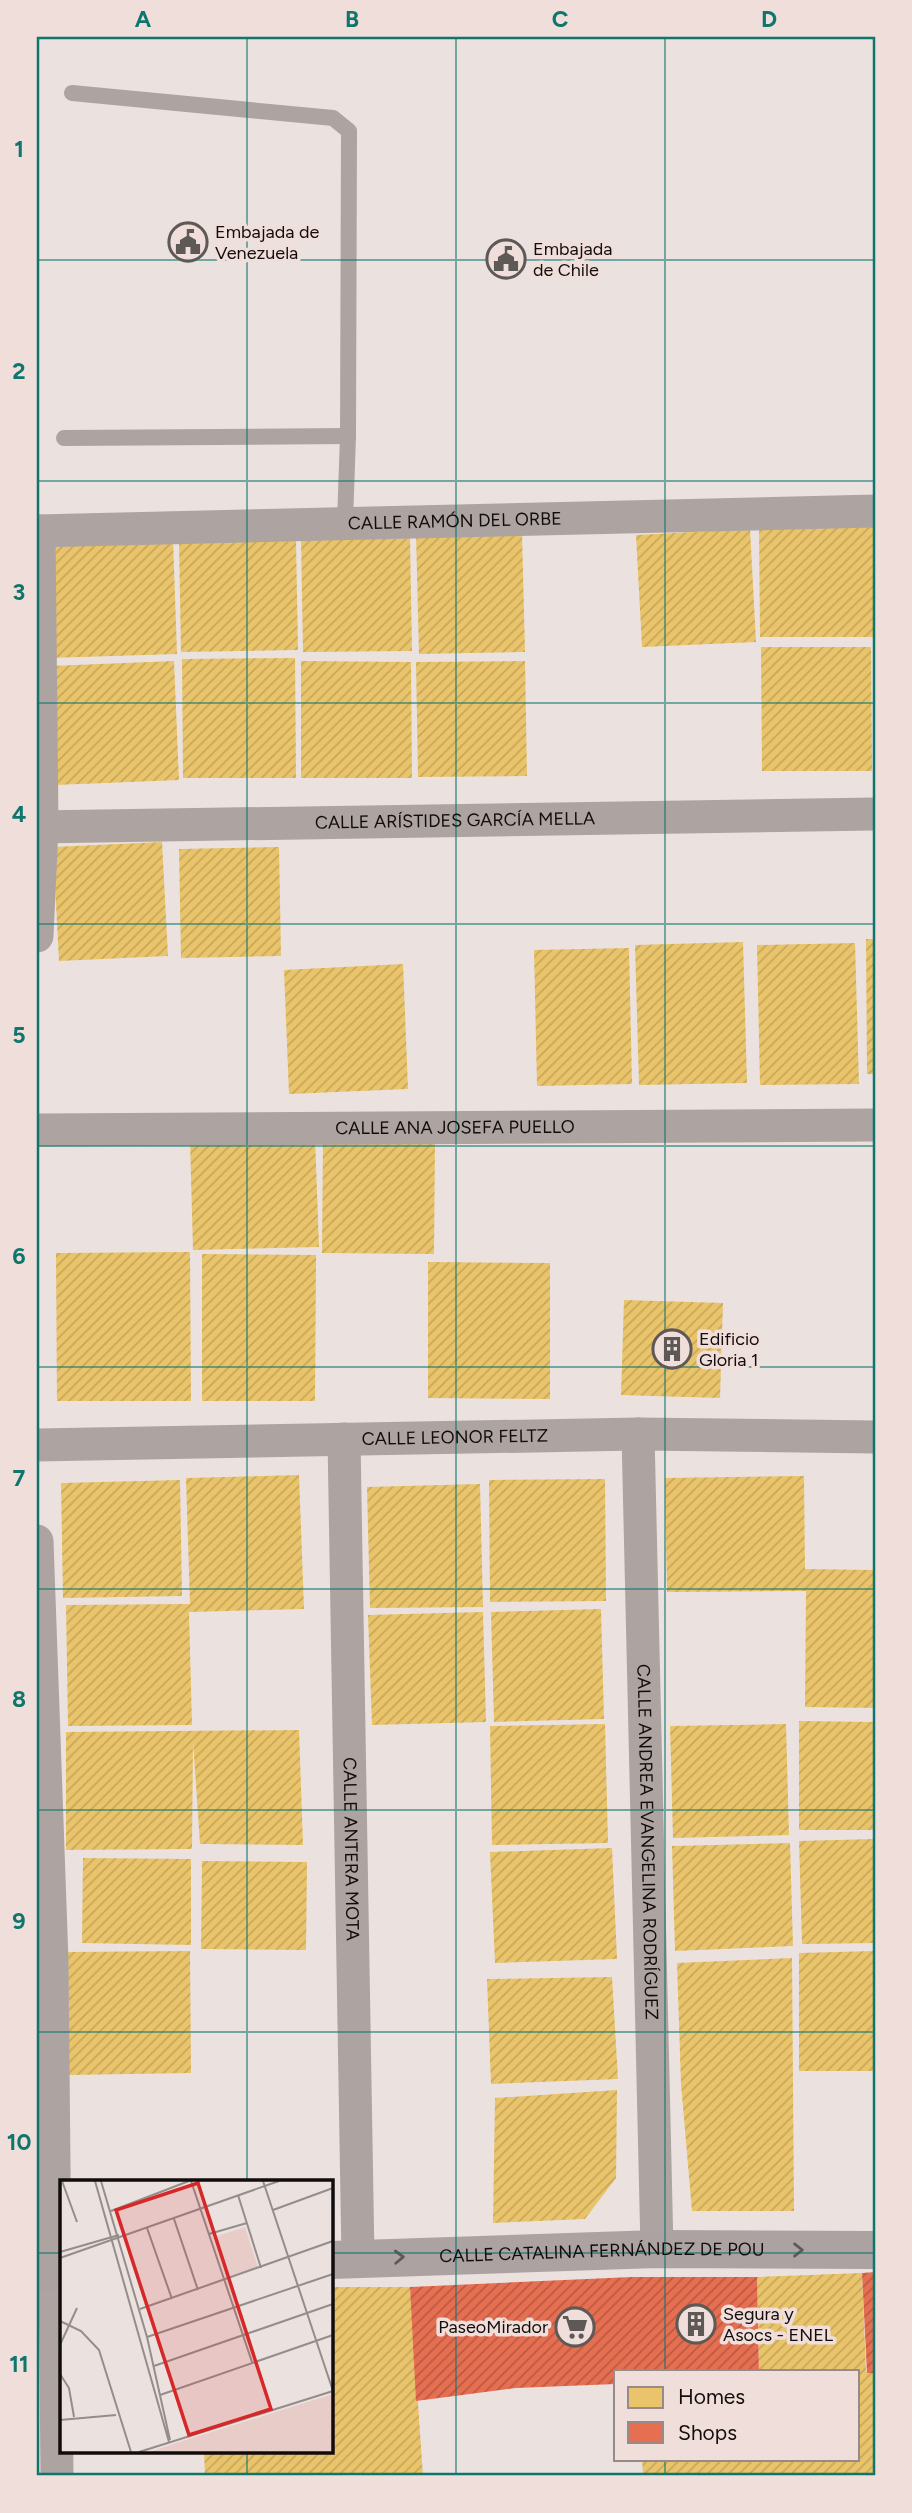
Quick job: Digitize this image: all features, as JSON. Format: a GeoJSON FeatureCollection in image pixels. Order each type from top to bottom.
{"type":"FeatureCollection","features":[{"type":"Feature","properties":{"kind":"main road","name":"CALLE CATALINA FERNÁNDEZ DE POU"},"geometry":{"type":"LineString","coordinates":[[344,2259],[657,2249],[875,2250]]}},
{"type":"Feature","properties":{"kind":"street","name":"CALLE RAMÓN DEL ORBE"},"geometry":{"type":"LineString","coordinates":[[38,531],[875,511]]}},
{"type":"Feature","properties":{"kind":"street"},"geometry":{"type":"LineString","coordinates":[[37,936],[38,531]]}},
{"type":"Feature","properties":{"kind":"street","name":"CALLE ARÍSTIDES GARCÍA MELLA"},"geometry":{"type":"LineString","coordinates":[[39,827],[875,814]]}},
{"type":"Feature","properties":{"kind":"street","name":"CALLE ANA JOSEFA PUELLO"},"geometry":{"type":"LineString","coordinates":[[37,1130],[875,1125]]}},
{"type":"Feature","properties":{"kind":"street","name":"CALLE LEONOR FELTZ"},"geometry":{"type":"LineString","coordinates":[[37,1445],[638,1434],[875,1437]]}},
{"type":"Feature","properties":{"kind":"street","name":"CALLE ANDREA EVANGELINA RODRÍGUEZ"},"geometry":{"type":"LineString","coordinates":[[638,1434],[657,2249]]}},
{"type":"Feature","properties":{"kind":"street","name":"CALLE ANTERA MOTA"},"geometry":{"type":"LineString","coordinates":[[344,1439],[344,2259]]}},
{"type":"Feature","properties":{"kind":"street"},"geometry":{"type":"LineString","coordinates":[[37,1541],[57,2476]]}},
{"type":"Feature","properties":{"kind":"lane"},"geometry":{"type":"LineString","coordinates":[[72,93],[332,118],[349,131],[348,436],[345,522]]}},
{"type":"Feature","properties":{"kind":"lane"},"geometry":{"type":"LineString","coordinates":[[64,438],[348,436]]}},
{"type":"Feature","properties":{"kind":"building: Homes"},"geometry":{"type":"Polygon","coordinates":[[[759,526],[875,526],[875,637],[760,637],[759,526]]]}},
{"type":"Feature","properties":{"kind":"building: Homes"},"geometry":{"type":"Polygon","coordinates":[[[750,529],[756,642],[642,647],[636,535],[750,529]]]}},
{"type":"Feature","properties":{"kind":"building: Homes"},"geometry":{"type":"Polygon","coordinates":[[[522,533],[525,652],[419,654],[416,534],[522,533]]]}},
{"type":"Feature","properties":{"kind":"building: Homes"},"geometry":{"type":"Polygon","coordinates":[[[410,538],[412,651],[303,652],[301,539],[410,538]]]}},
{"type":"Feature","properties":{"kind":"building: Homes"},"geometry":{"type":"Polygon","coordinates":[[[173,540],[177,654],[50,658],[46,544],[173,540]]]}},
{"type":"Feature","properties":{"kind":"building: Homes"},"geometry":{"type":"Polygon","coordinates":[[[296,541],[298,650],[181,652],[179,542],[296,541]]]}},
{"type":"Feature","properties":{"kind":"building: Homes"},"geometry":{"type":"Polygon","coordinates":[[[761,647],[871,647],[872,771],[762,771],[761,647]]]}},
{"type":"Feature","properties":{"kind":"building: Homes"},"geometry":{"type":"Polygon","coordinates":[[[295,658],[296,778],[183,778],[182,659],[295,658]]]}},
{"type":"Feature","properties":{"kind":"building: Homes"},"geometry":{"type":"Polygon","coordinates":[[[174,661],[179,780],[55,785],[50,666],[174,661]]]}},
{"type":"Feature","properties":{"kind":"building: Homes"},"geometry":{"type":"Polygon","coordinates":[[[301,661],[411,662],[412,778],[301,778],[301,661]]]}},
{"type":"Feature","properties":{"kind":"building: Homes"},"geometry":{"type":"Polygon","coordinates":[[[525,661],[527,776],[418,777],[416,662],[525,661]]]}},
{"type":"Feature","properties":{"kind":"building: Homes"},"geometry":{"type":"Polygon","coordinates":[[[162,842],[168,956],[59,961],[53,847],[162,842]]]}},
{"type":"Feature","properties":{"kind":"building: Homes"},"geometry":{"type":"Polygon","coordinates":[[[279,847],[281,956],[181,958],[179,849],[279,847]]]}},
{"type":"Feature","properties":{"kind":"building: Homes"},"geometry":{"type":"Polygon","coordinates":[[[866,939],[875,939],[875,1074],[867,1074],[866,939]]]}},
{"type":"Feature","properties":{"kind":"building: Homes"},"geometry":{"type":"Polygon","coordinates":[[[743,942],[747,1083],[639,1085],[635,945],[743,942]]]}},
{"type":"Feature","properties":{"kind":"building: Homes"},"geometry":{"type":"Polygon","coordinates":[[[855,943],[859,1084],[760,1085],[757,945],[855,943]]]}},
{"type":"Feature","properties":{"kind":"building: Homes"},"geometry":{"type":"Polygon","coordinates":[[[629,948],[632,1084],[537,1086],[534,950],[629,948]]]}},
{"type":"Feature","properties":{"kind":"building: Homes"},"geometry":{"type":"Polygon","coordinates":[[[403,964],[408,1089],[289,1094],[284,970],[403,964]]]}},
{"type":"Feature","properties":{"kind":"building: Homes"},"geometry":{"type":"Polygon","coordinates":[[[315,1138],[319,1247],[193,1250],[190,1141],[315,1138]]]}},
{"type":"Feature","properties":{"kind":"building: Homes"},"geometry":{"type":"Polygon","coordinates":[[[323,1138],[435,1140],[434,1254],[322,1253],[323,1138]]]}},
{"type":"Feature","properties":{"kind":"building: Homes"},"geometry":{"type":"Polygon","coordinates":[[[190,1252],[191,1401],[57,1401],[56,1253],[190,1252]]]}},
{"type":"Feature","properties":{"kind":"building: Homes"},"geometry":{"type":"Polygon","coordinates":[[[202,1254],[316,1255],[315,1401],[202,1401],[202,1254]]]}},
{"type":"Feature","properties":{"kind":"building: Homes"},"geometry":{"type":"Polygon","coordinates":[[[428,1262],[550,1263],[550,1399],[428,1398],[428,1262]]]}},
{"type":"Feature","properties":{"kind":"building: Homes","name":"Edificio Gloria 1"},"geometry":{"type":"Polygon","coordinates":[[[624,1300],[723,1303],[720,1398],[621,1395],[624,1300]]]}},
{"type":"Feature","properties":{"kind":"building: Homes"},"geometry":{"type":"Polygon","coordinates":[[[299,1475],[304,1609],[189,1612],[192,1725],[68,1726],[66,1605],[190,1604],[186,1478],[299,1475]]]}},
{"type":"Feature","properties":{"kind":"building: Homes"},"geometry":{"type":"Polygon","coordinates":[[[804,1476],[805,1569],[875,1570],[875,1708],[805,1707],[806,1591],[667,1592],[665,1478],[804,1476]]]}},
{"type":"Feature","properties":{"kind":"building: Homes"},"geometry":{"type":"Polygon","coordinates":[[[605,1479],[606,1601],[490,1602],[489,1480],[605,1479]]]}},
{"type":"Feature","properties":{"kind":"building: Homes"},"geometry":{"type":"Polygon","coordinates":[[[180,1480],[182,1596],[63,1598],[61,1483],[180,1480]]]}},
{"type":"Feature","properties":{"kind":"building: Homes"},"geometry":{"type":"Polygon","coordinates":[[[480,1484],[483,1607],[370,1608],[367,1487],[480,1484]]]}},
{"type":"Feature","properties":{"kind":"building: Homes"},"geometry":{"type":"Polygon","coordinates":[[[601,1609],[604,1719],[494,1722],[491,1612],[601,1609]]]}},
{"type":"Feature","properties":{"kind":"building: Homes"},"geometry":{"type":"Polygon","coordinates":[[[483,1612],[486,1722],[372,1725],[368,1615],[483,1612]]]}},
{"type":"Feature","properties":{"kind":"building: Homes"},"geometry":{"type":"Polygon","coordinates":[[[799,1721],[875,1722],[875,1830],[799,1830],[799,1721]]]}},
{"type":"Feature","properties":{"kind":"building: Homes"},"geometry":{"type":"Polygon","coordinates":[[[605,1724],[608,1843],[492,1845],[490,1726],[605,1724]]]}},
{"type":"Feature","properties":{"kind":"building: Homes"},"geometry":{"type":"Polygon","coordinates":[[[786,1724],[789,1835],[673,1838],[670,1726],[786,1724]]]}},
{"type":"Feature","properties":{"kind":"building: Homes"},"geometry":{"type":"Polygon","coordinates":[[[299,1730],[303,1845],[200,1844],[193,1741],[192,1849],[66,1850],[66,1732],[299,1730]]]}},
{"type":"Feature","properties":{"kind":"building: Homes"},"geometry":{"type":"Polygon","coordinates":[[[875,1839],[875,1943],[802,1944],[799,1841],[875,1839]]]}},
{"type":"Feature","properties":{"kind":"building: Homes"},"geometry":{"type":"Polygon","coordinates":[[[790,1843],[793,1946],[675,1951],[672,1846],[790,1843]]]}},
{"type":"Feature","properties":{"kind":"building: Homes"},"geometry":{"type":"Polygon","coordinates":[[[612,1848],[617,1959],[495,1963],[490,1852],[612,1848]]]}},
{"type":"Feature","properties":{"kind":"building: Homes"},"geometry":{"type":"Polygon","coordinates":[[[83,1858],[191,1859],[191,1945],[82,1943],[83,1858]]]}},
{"type":"Feature","properties":{"kind":"building: Homes"},"geometry":{"type":"Polygon","coordinates":[[[202,1861],[307,1862],[306,1950],[201,1949],[202,1861]]]}},
{"type":"Feature","properties":{"kind":"building: Homes"},"geometry":{"type":"Polygon","coordinates":[[[190,1951],[191,2073],[69,2075],[68,1952],[190,1951]]]}},
{"type":"Feature","properties":{"kind":"building: Homes"},"geometry":{"type":"Polygon","coordinates":[[[875,1951],[875,2071],[799,2071],[799,1953],[875,1951]]]}},
{"type":"Feature","properties":{"kind":"building: Homes"},"geometry":{"type":"Polygon","coordinates":[[[792,1958],[794,2211],[692,2211],[681,2084],[677,1963],[792,1958]]]}},
{"type":"Feature","properties":{"kind":"building: Homes"},"geometry":{"type":"Polygon","coordinates":[[[612,1977],[618,2079],[491,2084],[487,1979],[612,1977]]]}},
{"type":"Feature","properties":{"kind":"building: Homes"},"geometry":{"type":"Polygon","coordinates":[[[617,2090],[616,2178],[585,2219],[493,2223],[495,2098],[617,2090]]]}},
{"type":"Feature","properties":{"kind":"building: Homes"},"geometry":{"type":"Polygon","coordinates":[[[862,2273],[866,2372],[875,2372],[875,2476],[643,2476],[642,2460],[860,2460],[860,2370],[759,2370],[757,2277],[862,2273]]]}},
{"type":"Feature","properties":{"kind":"building: Homes"},"geometry":{"type":"Polygon","coordinates":[[[332,2287],[410,2287],[423,2476],[205,2476],[204,2454],[332,2454],[332,2287]]]}},
{"type":"Feature","properties":{"kind":"building: Shops"},"geometry":{"type":"Polygon","coordinates":[[[875,2272],[875,2373],[867,2373],[862,2273],[875,2272]]]}},
{"type":"Feature","properties":{"kind":"building: Shops"},"geometry":{"type":"Polygon","coordinates":[[[632,2277],[757,2277],[759,2370],[614,2370],[614,2384],[516,2388],[416,2401],[410,2287],[632,2277]]]}},
{"type":"Feature","properties":{"kind":"place","name":"Embajada de Venezuela"},"geometry":{"type":"Point","coordinates":[188,242]}},
{"type":"Feature","properties":{"kind":"place","name":"Embajada de Chile"},"geometry":{"type":"Point","coordinates":[506,259]}},
{"type":"Feature","properties":{"kind":"place","name":"Edificio Gloria 1"},"geometry":{"type":"Point","coordinates":[672,1349]}},
{"type":"Feature","properties":{"kind":"place","name":"Segura y Asocs - ENEL"},"geometry":{"type":"Point","coordinates":[696,2324]}},
{"type":"Feature","properties":{"kind":"place","name":"PaseoMirador"},"geometry":{"type":"Point","coordinates":[575,2327]}}]}
